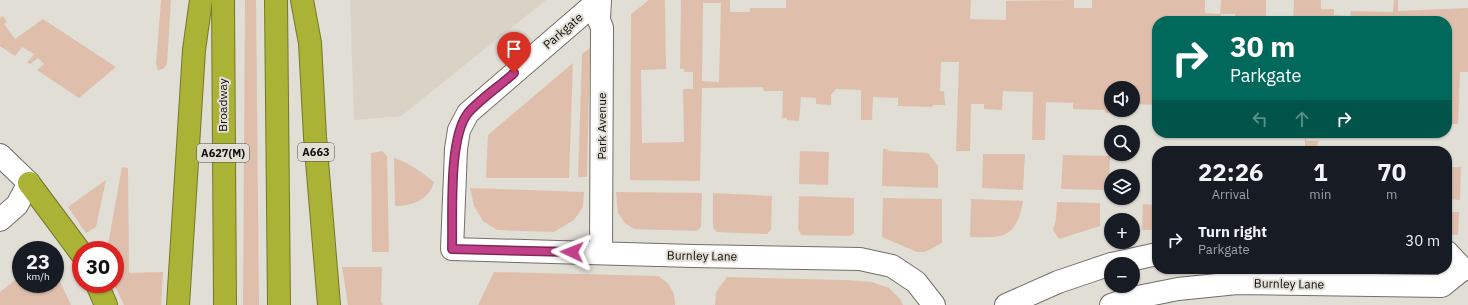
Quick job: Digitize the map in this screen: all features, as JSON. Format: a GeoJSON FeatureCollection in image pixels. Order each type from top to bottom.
{"type":"FeatureCollection","features":[{"type":"Feature","properties":{"kind":"highway"},"geometry":{"type":"LineString","coordinates":[[178,305],[194,57],[201,0]]}},
{"type":"Feature","properties":{"kind":"highway","name":"Broadway"},"geometry":{"type":"LineString","coordinates":[[223,0],[225,305]]}},
{"type":"Feature","properties":{"kind":"highway"},"geometry":{"type":"LineString","coordinates":[[276,0],[279,305]]}},
{"type":"Feature","properties":{"kind":"highway","name":"A663"},"geometry":{"type":"LineString","coordinates":[[302,0],[310,43],[315,136],[329,305]]}},
{"type":"Feature","properties":{"kind":"highway"},"geometry":{"type":"LineString","coordinates":[[29,183],[73,241]]}},
{"type":"Feature","properties":{"kind":"highway"},"geometry":{"type":"LineString","coordinates":[[100,293],[106,305]]}},
{"type":"Feature","properties":{"kind":"street","name":"Parkgate"},"geometry":{"type":"LineString","coordinates":[[452,249],[456,149],[459,130],[468,113],[600,0]]}},
{"type":"Feature","properties":{"kind":"street","name":"Park Avenue"},"geometry":{"type":"LineString","coordinates":[[600,0],[599,20],[602,28],[601,253]]}},
{"type":"Feature","properties":{"kind":"street"},"geometry":{"type":"LineString","coordinates":[[0,155],[29,183],[17,205],[0,220]]}},
{"type":"Feature","properties":{"kind":"street","name":"Burnley Lane"},"geometry":{"type":"LineString","coordinates":[[452,249],[860,259],[892,266],[916,282],[934,305]]}},
{"type":"Feature","properties":{"kind":"street"},"geometry":{"type":"LineString","coordinates":[[1140,258],[1152,255]]}},
{"type":"Feature","properties":{"kind":"street","name":"Burnley Lane"},"geometry":{"type":"LineString","coordinates":[[1111,305],[1128,299],[1178,289],[1237,283],[1442,286],[1466,269],[1452,256]]}},
{"type":"Feature","properties":{"kind":"street"},"geometry":{"type":"LineString","coordinates":[[1006,305],[1058,282],[1104,266]]}},
{"type":"Feature","properties":{"kind":"shaded area"},"geometry":{"type":"Polygon","coordinates":[[[161,0],[171,0],[167,64],[163,69],[158,70],[156,64],[161,0]]]}},
{"type":"Feature","properties":{"kind":"shaded area"},"geometry":{"type":"Polygon","coordinates":[[[245,0],[256,0],[259,305],[243,305],[245,0]]]}},
{"type":"Feature","properties":{"kind":"shaded area"},"geometry":{"type":"Polygon","coordinates":[[[350,0],[546,0],[401,116],[354,120],[350,0]]]}},
{"type":"Feature","properties":{"kind":"shaded area"},"geometry":{"type":"Polygon","coordinates":[[[649,0],[665,0],[666,69],[641,70],[642,143],[684,142],[683,89],[693,89],[693,72],[684,72],[684,69],[680,69],[681,0],[730,0],[730,12],[750,12],[750,8],[786,8],[786,0],[971,0],[970,19],[1006,20],[1006,1],[1074,0],[1074,8],[1092,8],[1092,0],[1205,0],[1205,13],[1220,14],[1221,0],[1266,0],[1266,16],[1235,16],[1235,14],[1221,14],[1221,16],[1152,16],[1152,105],[1140,104],[1140,81],[1104,81],[1104,110],[1073,109],[1073,103],[1046,102],[1045,140],[1032,140],[1033,92],[1003,91],[1002,110],[984,109],[984,104],[971,104],[970,151],[956,151],[959,62],[941,62],[940,91],[944,91],[945,105],[933,105],[932,107],[898,106],[898,98],[873,97],[872,120],[861,120],[861,90],[836,89],[831,95],[831,105],[816,104],[816,98],[801,97],[799,121],[782,118],[783,91],[764,91],[763,87],[702,88],[700,181],[630,180],[631,14],[649,0]],[[703,3],[702,81],[719,82],[721,3],[703,3]]]}},
{"type":"Feature","properties":{"kind":"shaded area"},"geometry":{"type":"Polygon","coordinates":[[[1294,0],[1321,0],[1321,9],[1334,9],[1334,15],[1350,16],[1293,16],[1294,0]]]}},
{"type":"Feature","properties":{"kind":"shaded area"},"geometry":{"type":"Polygon","coordinates":[[[1394,0],[1398,0],[1398,11],[1468,8],[1468,72],[1460,72],[1458,124],[1452,124],[1452,16],[1350,16],[1351,11],[1393,12],[1394,0]]]}},
{"type":"Feature","properties":{"kind":"shaded area"},"geometry":{"type":"Polygon","coordinates":[[[3,16],[7,22],[4,24],[15,39],[43,19],[116,67],[79,98],[37,70],[44,64],[38,58],[30,64],[27,63],[34,54],[22,47],[15,56],[0,46],[0,18],[3,16]]]}},
{"type":"Feature","properties":{"kind":"shaded area"},"geometry":{"type":"Polygon","coordinates":[[[590,48],[587,177],[578,177],[582,54],[590,48]]]}},
{"type":"Feature","properties":{"kind":"shaded area"},"geometry":{"type":"Polygon","coordinates":[[[573,63],[569,178],[486,178],[488,135],[573,63]]]}},
{"type":"Feature","properties":{"kind":"shaded area"},"geometry":{"type":"Polygon","coordinates":[[[1305,138],[1306,141],[1318,141],[1318,146],[1305,146],[1305,138]]]}},
{"type":"Feature","properties":{"kind":"shaded area"},"geometry":{"type":"Polygon","coordinates":[[[883,149],[887,149],[888,151],[928,153],[938,166],[938,188],[882,186],[883,149]]]}},
{"type":"Feature","properties":{"kind":"shaded area"},"geometry":{"type":"Polygon","coordinates":[[[382,151],[387,156],[389,252],[372,252],[371,153],[382,151]]]}},
{"type":"Feature","properties":{"kind":"shaded area"},"geometry":{"type":"Polygon","coordinates":[[[800,151],[829,152],[828,185],[799,184],[800,151]]]}},
{"type":"Feature","properties":{"kind":"shaded area"},"geometry":{"type":"Polygon","coordinates":[[[983,154],[1025,154],[1023,190],[982,188],[983,154]]]}},
{"type":"Feature","properties":{"kind":"shaded area"},"geometry":{"type":"Polygon","coordinates":[[[1063,155],[1104,156],[1104,161],[1110,161],[1110,169],[1104,169],[1104,190],[1061,189],[1063,155]]]}},
{"type":"Feature","properties":{"kind":"shaded area"},"geometry":{"type":"Polygon","coordinates":[[[394,158],[420,171],[434,182],[432,188],[424,198],[408,205],[395,206],[394,158]]]}},
{"type":"Feature","properties":{"kind":"shaded area"},"geometry":{"type":"Polygon","coordinates":[[[122,167],[128,168],[129,273],[163,272],[161,305],[124,305],[118,293],[124,293],[124,241],[109,241],[122,167]]]}},
{"type":"Feature","properties":{"kind":"shaded area"},"geometry":{"type":"Polygon","coordinates":[[[1452,167],[1461,167],[1460,200],[1452,199],[1452,167]]]}},
{"type":"Feature","properties":{"kind":"shaded area"},"geometry":{"type":"Polygon","coordinates":[[[106,180],[96,227],[86,233],[68,207],[106,180]]]}},
{"type":"Feature","properties":{"kind":"shaded area"},"geometry":{"type":"Polygon","coordinates":[[[470,188],[584,192],[583,207],[574,220],[554,232],[497,230],[483,221],[474,206],[470,188]]]}},
{"type":"Feature","properties":{"kind":"shaded area"},"geometry":{"type":"Polygon","coordinates":[[[616,192],[702,193],[701,227],[697,231],[634,229],[625,223],[618,213],[616,192]]]}},
{"type":"Feature","properties":{"kind":"shaded area"},"geometry":{"type":"Polygon","coordinates":[[[713,193],[772,196],[771,230],[767,234],[716,232],[713,227],[713,193]]]}},
{"type":"Feature","properties":{"kind":"shaded area"},"geometry":{"type":"Polygon","coordinates":[[[799,196],[854,198],[854,233],[850,236],[801,235],[798,229],[799,196]]]}},
{"type":"Feature","properties":{"kind":"shaded area"},"geometry":{"type":"Polygon","coordinates":[[[883,198],[942,199],[942,243],[925,252],[917,252],[882,237],[883,198]]]}},
{"type":"Feature","properties":{"kind":"shaded area"},"geometry":{"type":"Polygon","coordinates":[[[971,199],[1023,201],[1017,223],[1007,234],[992,237],[970,237],[971,199]]]}},
{"type":"Feature","properties":{"kind":"shaded area"},"geometry":{"type":"Polygon","coordinates":[[[1057,202],[1100,203],[1100,226],[1059,239],[1053,230],[1056,219],[1057,202]]]}},
{"type":"Feature","properties":{"kind":"shaded area"},"geometry":{"type":"Polygon","coordinates":[[[1143,204],[1152,205],[1152,230],[1142,230],[1143,204]]]}},
{"type":"Feature","properties":{"kind":"shaded area"},"geometry":{"type":"Polygon","coordinates":[[[1452,212],[1459,212],[1458,235],[1452,234],[1452,212]]]}},
{"type":"Feature","properties":{"kind":"shaded area"},"geometry":{"type":"Polygon","coordinates":[[[342,267],[382,267],[381,302],[383,305],[348,305],[342,267]]]}},
{"type":"Feature","properties":{"kind":"shaded area"},"geometry":{"type":"Polygon","coordinates":[[[494,272],[658,276],[671,288],[675,305],[478,305],[494,272]]]}},
{"type":"Feature","properties":{"kind":"shaded area"},"geometry":{"type":"Polygon","coordinates":[[[727,277],[872,282],[889,288],[900,299],[903,305],[715,305],[716,292],[727,277]]]}},
{"type":"Feature","properties":{"kind":"shaded area"},"geometry":{"type":"Polygon","coordinates":[[[12,282],[12,293],[64,293],[64,290],[71,305],[0,305],[0,292],[12,282]]]}},
{"type":"Feature","properties":{"kind":"route"},"geometry":{"type":"LineString","coordinates":[[514,73],[468,113],[459,130],[456,149],[453,195],[452,249],[572,252]]}}]}
